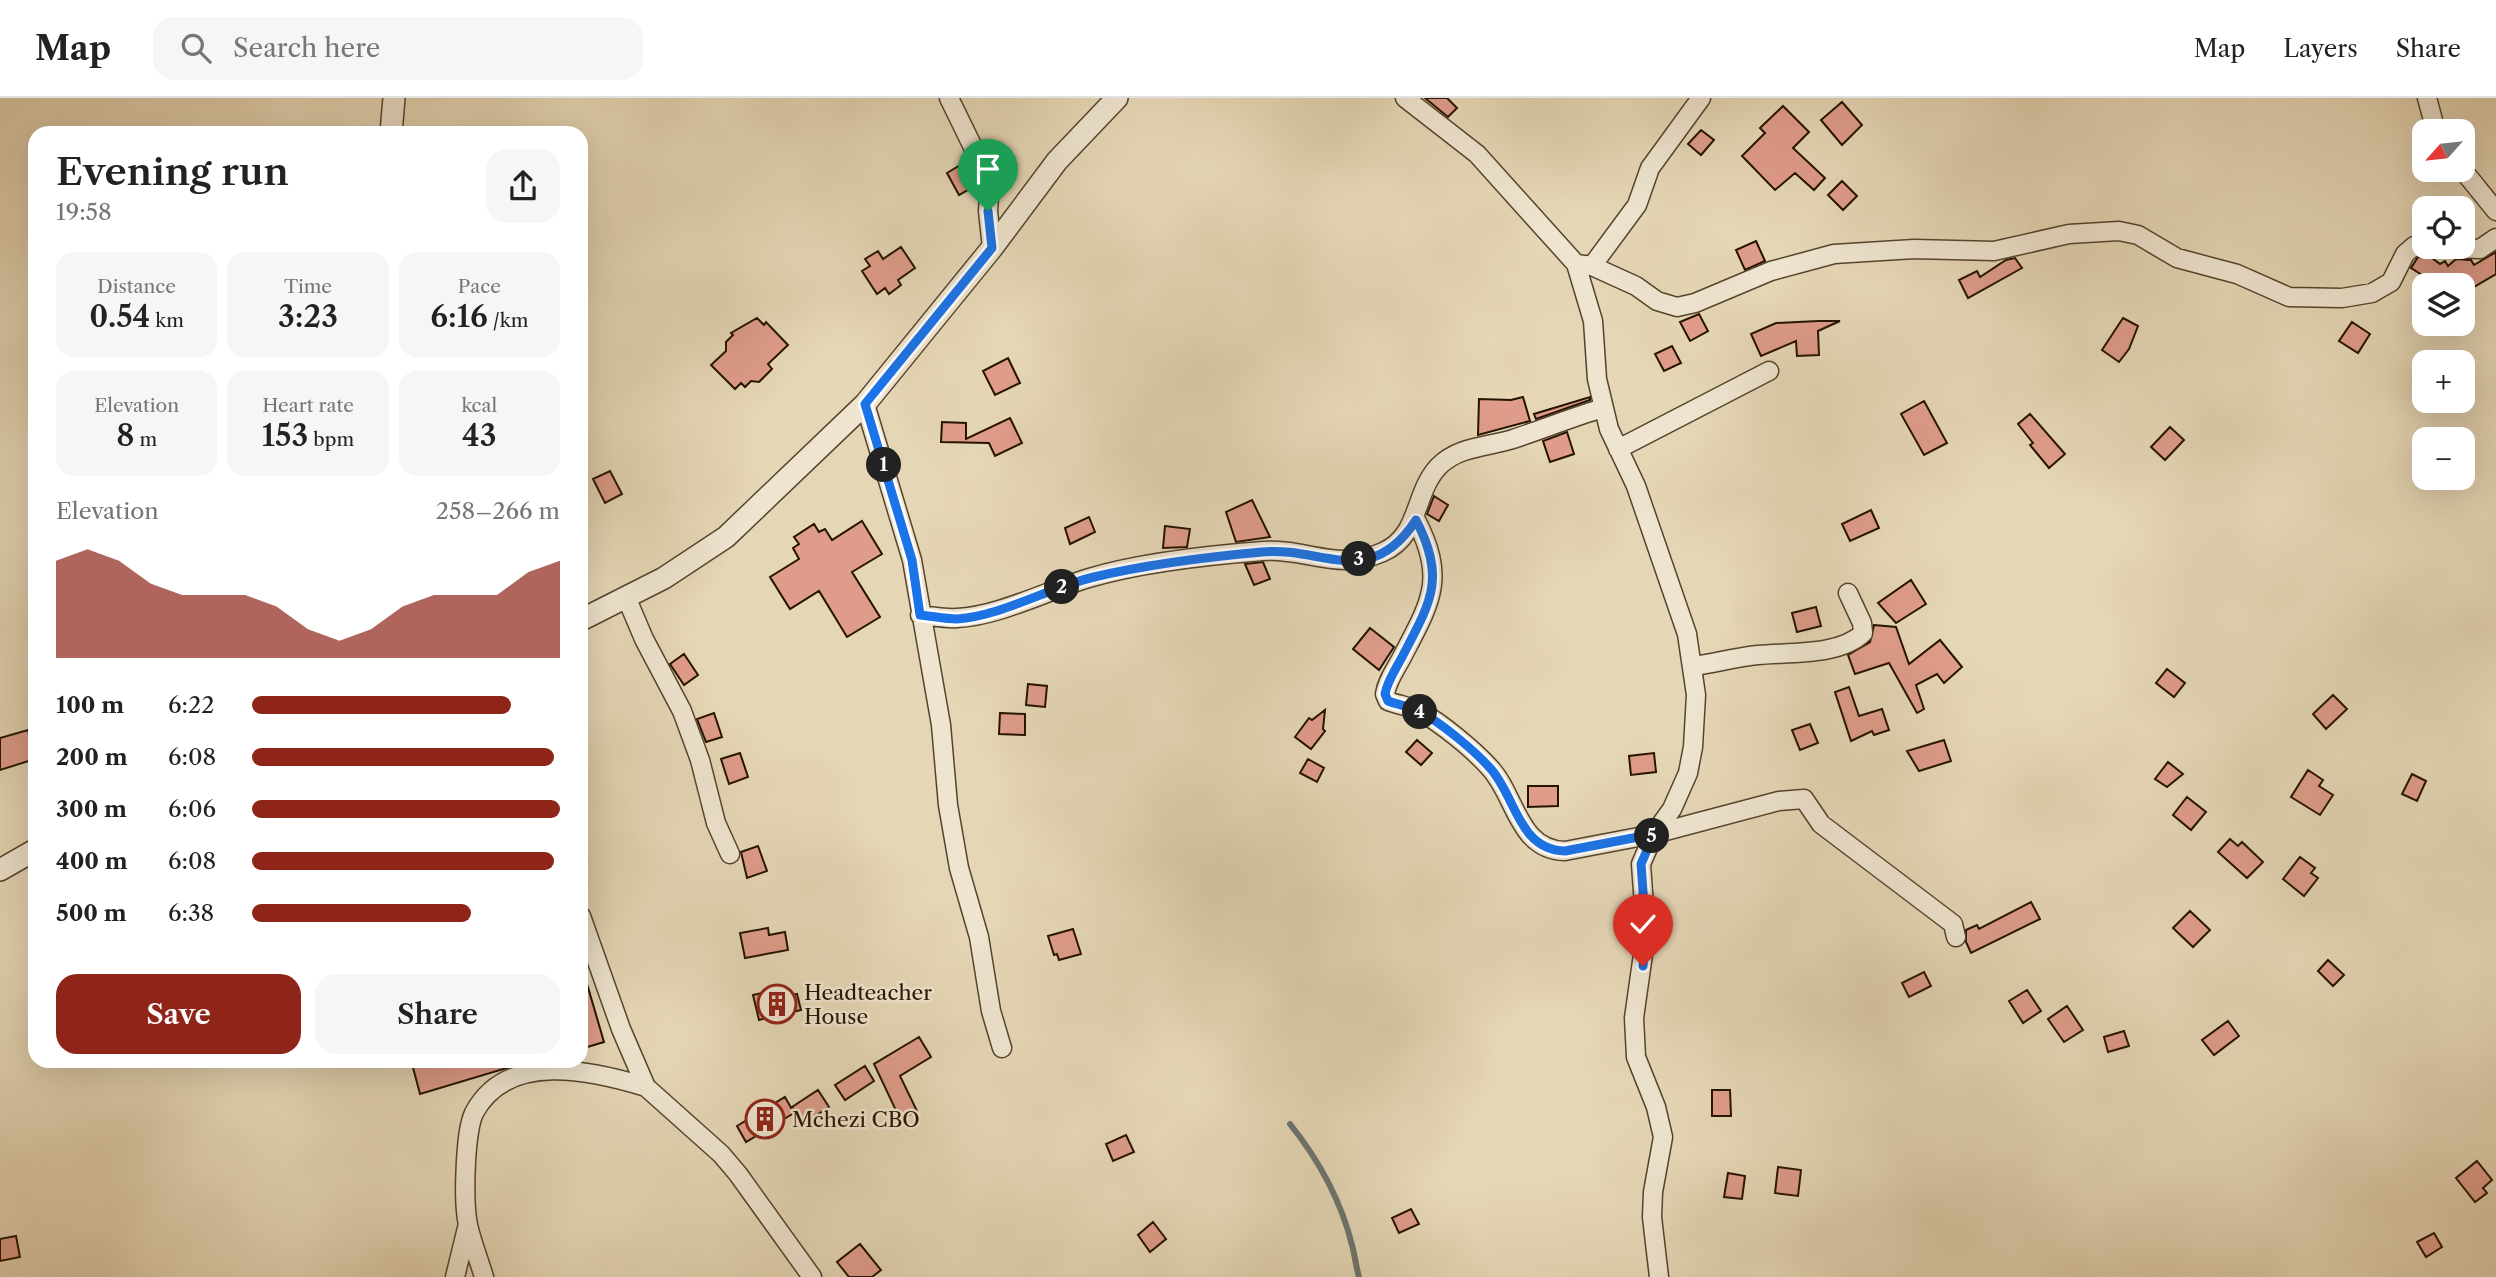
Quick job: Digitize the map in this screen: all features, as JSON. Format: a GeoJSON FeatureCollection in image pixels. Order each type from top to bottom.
{"type":"FeatureCollection","features":[{"type":"Feature","properties":{"kind":"street"},"geometry":{"type":"LineString","coordinates":[[392,126],[394,98]]}},
{"type":"Feature","properties":{"kind":"street"},"geometry":{"type":"LineString","coordinates":[[949,98],[990,181],[988,211],[992,248]]}},
{"type":"Feature","properties":{"kind":"street"},"geometry":{"type":"LineString","coordinates":[[588,617],[627,599],[726,537],[865,404],[992,248],[1057,161],[1117,98]]}},
{"type":"Feature","properties":{"kind":"street"},"geometry":{"type":"LineString","coordinates":[[1405,98],[1477,154],[1584,265],[1636,286],[1657,301],[1677,307],[1695,303],[1771,271],[1834,254],[1914,249],[1994,251],[2068,234],[2119,231],[2138,234],[2177,257],[2237,274],[2289,297],[2342,298],[2372,293],[2391,282],[2405,254],[2412,248]]}},
{"type":"Feature","properties":{"kind":"street"},"geometry":{"type":"LineString","coordinates":[[1584,265],[1637,205],[1650,168],[1701,98]]}},
{"type":"Feature","properties":{"kind":"street"},"geometry":{"type":"LineString","coordinates":[[2427,98],[2433,119]]}},
{"type":"Feature","properties":{"kind":"street"},"geometry":{"type":"LineString","coordinates":[[2473,182],[2496,211]]}},
{"type":"Feature","properties":{"kind":"street"},"geometry":{"type":"LineString","coordinates":[[2475,249],[2480,249],[2496,238]]}},
{"type":"Feature","properties":{"kind":"street"},"geometry":{"type":"LineString","coordinates":[[1584,265],[1593,321],[1597,379],[1603,408],[1618,449],[1636,486],[1672,584],[1693,666],[1696,695],[1688,773],[1672,808],[1654,834],[1641,864],[1646,933],[1633,1037],[1636,1057],[1656,1107],[1663,1137],[1653,1192],[1659,1277]]}},
{"type":"Feature","properties":{"kind":"street"},"geometry":{"type":"LineString","coordinates":[[1618,449],[1769,371]]}},
{"type":"Feature","properties":{"kind":"street"},"geometry":{"type":"LineString","coordinates":[[865,404],[912,560],[941,725],[948,805],[959,868],[979,937],[991,1011],[1002,1048]]}},
{"type":"Feature","properties":{"kind":"street"},"geometry":{"type":"LineString","coordinates":[[920,615],[958,619],[1092,577],[1265,551],[1332,561],[1371,557],[1397,543],[1416,520],[1420,496],[1428,480],[1454,455],[1513,439],[1603,408]]}},
{"type":"Feature","properties":{"kind":"street"},"geometry":{"type":"LineString","coordinates":[[1416,520],[1431,556],[1433,589],[1385,694],[1388,701],[1422,713],[1492,769],[1521,823],[1539,844],[1552,851],[1565,851],[1654,834],[1779,801],[1804,799],[1821,824],[1953,924],[1956,937]]}},
{"type":"Feature","properties":{"kind":"street"},"geometry":{"type":"LineString","coordinates":[[1693,666],[1759,655],[1815,652],[1857,639],[1863,633],[1862,623],[1848,593]]}},
{"type":"Feature","properties":{"kind":"street"},"geometry":{"type":"LineString","coordinates":[[627,599],[681,711],[700,760],[716,823],[730,854]]}},
{"type":"Feature","properties":{"kind":"street"},"geometry":{"type":"LineString","coordinates":[[0,870],[28,854]]}},
{"type":"Feature","properties":{"kind":"street"},"geometry":{"type":"LineString","coordinates":[[588,936],[621,1029],[646,1087]]}},
{"type":"Feature","properties":{"kind":"street"},"geometry":{"type":"LineString","coordinates":[[484,1277],[468,1224],[465,1182],[467,1146],[474,1114],[489,1094],[510,1080],[537,1071],[573,1070],[607,1075],[646,1087],[721,1154],[811,1277]]}},
{"type":"Feature","properties":{"kind":"street"},"geometry":{"type":"LineString","coordinates":[[455,1277],[468,1224]]}},
{"type":"Feature","properties":{"kind":"building"},"geometry":{"type":"Polygon","coordinates":[[[1425,98],[1447,98],[1457,108],[1448,117],[1425,98]]]}},
{"type":"Feature","properties":{"kind":"building"},"geometry":{"type":"Polygon","coordinates":[[[1842,102],[1862,125],[1842,145],[1821,120],[1842,102]]]}},
{"type":"Feature","properties":{"kind":"building"},"geometry":{"type":"Polygon","coordinates":[[[1783,106],[1809,132],[1793,148],[1825,178],[1814,190],[1795,173],[1775,190],[1742,156],[1765,133],[1760,128],[1783,106]]]}},
{"type":"Feature","properties":{"kind":"building"},"geometry":{"type":"Polygon","coordinates":[[[1701,130],[1714,140],[1701,155],[1688,144],[1701,130]]]}},
{"type":"Feature","properties":{"kind":"building"},"geometry":{"type":"Polygon","coordinates":[[[967,161],[978,184],[959,195],[947,173],[967,161]]]}},
{"type":"Feature","properties":{"kind":"building"},"geometry":{"type":"Polygon","coordinates":[[[1842,181],[1857,196],[1843,210],[1828,195],[1842,181]]]}},
{"type":"Feature","properties":{"kind":"building"},"geometry":{"type":"Polygon","coordinates":[[[1756,241],[1765,261],[1745,270],[1736,250],[1756,241]]]}},
{"type":"Feature","properties":{"kind":"building"},"geometry":{"type":"Polygon","coordinates":[[[901,247],[915,268],[898,280],[901,285],[889,294],[885,288],[877,294],[862,271],[870,266],[865,259],[878,251],[883,259],[901,247]]]}},
{"type":"Feature","properties":{"kind":"building"},"geometry":{"type":"Polygon","coordinates":[[[2496,252],[2496,274],[2475,286],[2475,273],[2419,273],[2411,268],[2417,259],[2433,259],[2440,264],[2445,261],[2448,266],[2456,259],[2471,260],[2474,265],[2496,252]]]}},
{"type":"Feature","properties":{"kind":"building"},"geometry":{"type":"Polygon","coordinates":[[[2015,258],[2022,268],[1968,298],[1959,280],[1977,271],[1980,277],[2006,260],[2015,258]]]}},
{"type":"Feature","properties":{"kind":"building"},"geometry":{"type":"Polygon","coordinates":[[[1699,314],[1708,331],[1690,341],[1680,322],[1699,314]]]}},
{"type":"Feature","properties":{"kind":"building"},"geometry":{"type":"Polygon","coordinates":[[[757,318],[764,325],[766,322],[788,345],[768,364],[772,369],[759,382],[751,381],[745,387],[741,383],[735,389],[711,365],[726,351],[726,342],[733,335],[731,333],[757,318]]]}},
{"type":"Feature","properties":{"kind":"building"},"geometry":{"type":"Polygon","coordinates":[[[2123,318],[2138,326],[2129,349],[2119,362],[2102,350],[2123,318]]]}},
{"type":"Feature","properties":{"kind":"building"},"geometry":{"type":"Polygon","coordinates":[[[1840,321],[1818,331],[1819,355],[1797,356],[1796,341],[1761,356],[1751,334],[1776,323],[1840,321]]]}},
{"type":"Feature","properties":{"kind":"building"},"geometry":{"type":"Polygon","coordinates":[[[2352,322],[2370,334],[2358,353],[2339,341],[2352,322]]]}},
{"type":"Feature","properties":{"kind":"building"},"geometry":{"type":"Polygon","coordinates":[[[1672,346],[1681,363],[1664,371],[1655,354],[1672,346]]]}},
{"type":"Feature","properties":{"kind":"building"},"geometry":{"type":"Polygon","coordinates":[[[1008,358],[1020,383],[995,395],[983,371],[1008,358]]]}},
{"type":"Feature","properties":{"kind":"building"},"geometry":{"type":"Polygon","coordinates":[[[1523,397],[1530,421],[1478,435],[1479,399],[1511,400],[1523,397]]]}},
{"type":"Feature","properties":{"kind":"building"},"geometry":{"type":"Polygon","coordinates":[[[1590,397],[1590,400],[1536,419],[1534,414],[1590,397]]]}},
{"type":"Feature","properties":{"kind":"building"},"geometry":{"type":"Polygon","coordinates":[[[1924,401],[1947,443],[1924,455],[1901,414],[1924,401]]]}},
{"type":"Feature","properties":{"kind":"building"},"geometry":{"type":"Polygon","coordinates":[[[2030,414],[2065,454],[2049,468],[2030,445],[2033,443],[2018,424],[2030,414]]]}},
{"type":"Feature","properties":{"kind":"building"},"geometry":{"type":"Polygon","coordinates":[[[1010,418],[1022,443],[995,456],[989,443],[941,442],[942,422],[966,423],[966,439],[1010,418]]]}},
{"type":"Feature","properties":{"kind":"building"},"geometry":{"type":"Polygon","coordinates":[[[2170,427],[2184,440],[2165,460],[2151,447],[2170,427]]]}},
{"type":"Feature","properties":{"kind":"building"},"geometry":{"type":"Polygon","coordinates":[[[1567,432],[1574,454],[1550,462],[1543,441],[1567,432]]]}},
{"type":"Feature","properties":{"kind":"building"},"geometry":{"type":"Polygon","coordinates":[[[610,471],[622,494],[605,503],[593,479],[610,471]]]}},
{"type":"Feature","properties":{"kind":"building"},"geometry":{"type":"Polygon","coordinates":[[[1434,496],[1448,505],[1439,521],[1427,514],[1434,496]]]}},
{"type":"Feature","properties":{"kind":"building"},"geometry":{"type":"Polygon","coordinates":[[[1252,500],[1270,537],[1236,542],[1226,512],[1252,500]]]}},
{"type":"Feature","properties":{"kind":"building"},"geometry":{"type":"Polygon","coordinates":[[[1871,510],[1879,528],[1850,541],[1842,524],[1871,510]]]}},
{"type":"Feature","properties":{"kind":"building"},"geometry":{"type":"Polygon","coordinates":[[[1089,517],[1095,532],[1070,544],[1065,528],[1089,517]]]}},
{"type":"Feature","properties":{"kind":"building"},"geometry":{"type":"Polygon","coordinates":[[[862,521],[882,554],[852,572],[880,617],[847,637],[819,591],[790,609],[770,577],[799,559],[793,548],[799,544],[794,537],[814,524],[819,532],[825,529],[832,540],[862,521]]]}},
{"type":"Feature","properties":{"kind":"building"},"geometry":{"type":"Polygon","coordinates":[[[1165,526],[1190,529],[1187,547],[1163,548],[1165,526]]]}},
{"type":"Feature","properties":{"kind":"building"},"geometry":{"type":"Polygon","coordinates":[[[1263,562],[1270,579],[1254,585],[1245,564],[1263,562]]]}},
{"type":"Feature","properties":{"kind":"building"},"geometry":{"type":"Polygon","coordinates":[[[1911,580],[1926,604],[1896,623],[1878,603],[1911,580]]]}},
{"type":"Feature","properties":{"kind":"building"},"geometry":{"type":"Polygon","coordinates":[[[1816,607],[1821,626],[1797,632],[1792,613],[1816,607]]]}},
{"type":"Feature","properties":{"kind":"building"},"geometry":{"type":"Polygon","coordinates":[[[1874,625],[1896,627],[1909,664],[1940,640],[1962,667],[1944,683],[1937,674],[1916,685],[1924,709],[1917,713],[1889,663],[1855,674],[1848,655],[1870,642],[1874,625]]]}},
{"type":"Feature","properties":{"kind":"building"},"geometry":{"type":"Polygon","coordinates":[[[1370,628],[1394,647],[1379,670],[1353,649],[1370,628]]]}},
{"type":"Feature","properties":{"kind":"building"},"geometry":{"type":"Polygon","coordinates":[[[684,654],[698,675],[684,685],[670,664],[684,654]]]}},
{"type":"Feature","properties":{"kind":"building"},"geometry":{"type":"Polygon","coordinates":[[[2167,669],[2185,683],[2174,697],[2156,683],[2167,669]]]}},
{"type":"Feature","properties":{"kind":"building"},"geometry":{"type":"Polygon","coordinates":[[[1028,684],[1047,686],[1045,707],[1026,705],[1028,684]]]}},
{"type":"Feature","properties":{"kind":"building"},"geometry":{"type":"Polygon","coordinates":[[[1849,687],[1859,716],[1882,709],[1889,730],[1874,735],[1872,731],[1851,741],[1835,692],[1849,687]]]}},
{"type":"Feature","properties":{"kind":"building"},"geometry":{"type":"Polygon","coordinates":[[[2333,695],[2347,709],[2326,729],[2313,714],[2333,695]]]}},
{"type":"Feature","properties":{"kind":"building"},"geometry":{"type":"Polygon","coordinates":[[[1325,710],[1325,731],[1311,749],[1295,737],[1309,718],[1312,720],[1325,710]]]}},
{"type":"Feature","properties":{"kind":"building"},"geometry":{"type":"Polygon","coordinates":[[[714,713],[722,737],[706,742],[697,719],[714,713]]]}},
{"type":"Feature","properties":{"kind":"building"},"geometry":{"type":"Polygon","coordinates":[[[1000,713],[1025,714],[1025,735],[999,734],[1000,713]]]}},
{"type":"Feature","properties":{"kind":"building"},"geometry":{"type":"Polygon","coordinates":[[[1810,724],[1818,743],[1800,750],[1792,730],[1810,724]]]}},
{"type":"Feature","properties":{"kind":"building"},"geometry":{"type":"Polygon","coordinates":[[[28,730],[28,761],[0,770],[0,738],[28,730]]]}},
{"type":"Feature","properties":{"kind":"building"},"geometry":{"type":"Polygon","coordinates":[[[1417,740],[1432,753],[1421,765],[1406,752],[1417,740]]]}},
{"type":"Feature","properties":{"kind":"building"},"geometry":{"type":"Polygon","coordinates":[[[1944,740],[1951,761],[1919,771],[1907,751],[1944,740]]]}},
{"type":"Feature","properties":{"kind":"building"},"geometry":{"type":"Polygon","coordinates":[[[740,753],[748,777],[729,784],[721,759],[740,753]]]}},
{"type":"Feature","properties":{"kind":"building"},"geometry":{"type":"Polygon","coordinates":[[[1654,753],[1656,772],[1631,775],[1629,756],[1654,753]]]}},
{"type":"Feature","properties":{"kind":"building"},"geometry":{"type":"Polygon","coordinates":[[[1308,759],[1324,768],[1317,782],[1300,773],[1308,759]]]}},
{"type":"Feature","properties":{"kind":"building"},"geometry":{"type":"Polygon","coordinates":[[[2168,762],[2183,774],[2167,787],[2155,779],[2168,762]]]}},
{"type":"Feature","properties":{"kind":"building"},"geometry":{"type":"Polygon","coordinates":[[[2308,770],[2323,780],[2319,786],[2333,795],[2320,815],[2291,797],[2308,770]]]}},
{"type":"Feature","properties":{"kind":"building"},"geometry":{"type":"Polygon","coordinates":[[[2412,774],[2426,781],[2417,801],[2402,794],[2412,774]]]}},
{"type":"Feature","properties":{"kind":"building"},"geometry":{"type":"Polygon","coordinates":[[[1528,786],[1558,786],[1558,806],[1528,807],[1528,786]]]}},
{"type":"Feature","properties":{"kind":"building"},"geometry":{"type":"Polygon","coordinates":[[[2187,797],[2206,812],[2191,830],[2173,815],[2187,797]]]}},
{"type":"Feature","properties":{"kind":"building"},"geometry":{"type":"Polygon","coordinates":[[[2230,839],[2238,846],[2242,842],[2263,862],[2247,878],[2218,852],[2230,839]]]}},
{"type":"Feature","properties":{"kind":"building"},"geometry":{"type":"Polygon","coordinates":[[[758,846],[767,871],[747,878],[741,852],[758,846]]]}},
{"type":"Feature","properties":{"kind":"building"},"geometry":{"type":"Polygon","coordinates":[[[2300,857],[2315,868],[2311,873],[2318,878],[2304,896],[2283,879],[2300,857]]]}},
{"type":"Feature","properties":{"kind":"building"},"geometry":{"type":"Polygon","coordinates":[[[2031,902],[2040,919],[1971,953],[1966,942],[1966,930],[1977,925],[1979,929],[2031,902]]]}},
{"type":"Feature","properties":{"kind":"building"},"geometry":{"type":"Polygon","coordinates":[[[2190,911],[2210,930],[2193,947],[2173,928],[2190,911]]]}},
{"type":"Feature","properties":{"kind":"building"},"geometry":{"type":"Polygon","coordinates":[[[768,928],[769,935],[785,932],[788,950],[745,958],[740,933],[768,928]]]}},
{"type":"Feature","properties":{"kind":"building"},"geometry":{"type":"Polygon","coordinates":[[[1073,929],[1081,954],[1059,960],[1057,954],[1054,955],[1048,936],[1073,929]]]}},
{"type":"Feature","properties":{"kind":"building"},"geometry":{"type":"Polygon","coordinates":[[[2328,960],[2344,975],[2333,986],[2318,971],[2328,960]]]}},
{"type":"Feature","properties":{"kind":"building"},"geometry":{"type":"Polygon","coordinates":[[[1924,972],[1931,986],[1909,997],[1902,983],[1924,972]]]}},
{"type":"Feature","properties":{"kind":"building"},"geometry":{"type":"Polygon","coordinates":[[[588,987],[604,1042],[588,1047],[588,987]]]}},
{"type":"Feature","properties":{"kind":"building","name":"Headteacher House"},"geometry":{"type":"Polygon","coordinates":[[[781,989],[783,997],[797,994],[801,1010],[759,1020],[753,995],[781,989]]]}},
{"type":"Feature","properties":{"kind":"building"},"geometry":{"type":"Polygon","coordinates":[[[2027,990],[2041,1011],[2023,1023],[2009,1001],[2027,990]]]}},
{"type":"Feature","properties":{"kind":"building"},"geometry":{"type":"Polygon","coordinates":[[[2067,1006],[2083,1030],[2064,1042],[2048,1019],[2067,1006]]]}},
{"type":"Feature","properties":{"kind":"building"},"geometry":{"type":"Polygon","coordinates":[[[2228,1021],[2239,1036],[2214,1055],[2202,1040],[2228,1021]]]}},
{"type":"Feature","properties":{"kind":"building"},"geometry":{"type":"Polygon","coordinates":[[[2124,1031],[2129,1046],[2108,1052],[2104,1037],[2124,1031]]]}},
{"type":"Feature","properties":{"kind":"building"},"geometry":{"type":"Polygon","coordinates":[[[919,1037],[931,1057],[900,1076],[917,1111],[900,1119],[874,1064],[919,1037]]]}},
{"type":"Feature","properties":{"kind":"building"},"geometry":{"type":"Polygon","coordinates":[[[865,1066],[874,1081],[845,1100],[835,1085],[865,1066]]]}},
{"type":"Feature","properties":{"kind":"building"},"geometry":{"type":"Polygon","coordinates":[[[413,1068],[507,1068],[420,1094],[413,1068]]]}},
{"type":"Feature","properties":{"kind":"building"},"geometry":{"type":"Polygon","coordinates":[[[818,1090],[829,1107],[803,1124],[792,1107],[818,1090]]]}},
{"type":"Feature","properties":{"kind":"building"},"geometry":{"type":"Polygon","coordinates":[[[1712,1090],[1730,1090],[1731,1116],[1712,1116],[1712,1090]]]}},
{"type":"Feature","properties":{"kind":"building","name":"Mchezi CBO"},"geometry":{"type":"Polygon","coordinates":[[[785,1097],[794,1113],[746,1142],[737,1126],[785,1097]]]}},
{"type":"Feature","properties":{"kind":"building"},"geometry":{"type":"Polygon","coordinates":[[[1126,1135],[1134,1152],[1113,1161],[1106,1144],[1126,1135]]]}},
{"type":"Feature","properties":{"kind":"building"},"geometry":{"type":"Polygon","coordinates":[[[2477,1161],[2492,1180],[2483,1188],[2487,1193],[2475,1202],[2456,1178],[2477,1161]]]}},
{"type":"Feature","properties":{"kind":"building"},"geometry":{"type":"Polygon","coordinates":[[[1778,1167],[1801,1170],[1798,1196],[1775,1193],[1778,1167]]]}},
{"type":"Feature","properties":{"kind":"building"},"geometry":{"type":"Polygon","coordinates":[[[1728,1173],[1745,1176],[1742,1199],[1724,1197],[1728,1173]]]}},
{"type":"Feature","properties":{"kind":"building"},"geometry":{"type":"Polygon","coordinates":[[[1411,1209],[1419,1224],[1399,1233],[1392,1218],[1411,1209]]]}},
{"type":"Feature","properties":{"kind":"building"},"geometry":{"type":"Polygon","coordinates":[[[1153,1222],[1166,1239],[1150,1252],[1138,1235],[1153,1222]]]}},
{"type":"Feature","properties":{"kind":"building"},"geometry":{"type":"Polygon","coordinates":[[[2434,1233],[2442,1247],[2426,1257],[2417,1242],[2434,1233]]]}},
{"type":"Feature","properties":{"kind":"building"},"geometry":{"type":"Polygon","coordinates":[[[16,1236],[20,1257],[0,1261],[0,1239],[16,1236]]]}},
{"type":"Feature","properties":{"kind":"building"},"geometry":{"type":"Polygon","coordinates":[[[860,1244],[881,1270],[872,1277],[849,1277],[837,1262],[860,1244]]]}},
{"type":"Feature","properties":{"kind":"waterway"},"geometry":{"type":"LineString","coordinates":[[1290,1124],[1310,1151],[1335,1197],[1347,1229],[1359,1277]]}},
{"type":"Feature","properties":{"kind":"place","name":"Headteacher House"},"geometry":{"type":"Point","coordinates":[777,1004]}},
{"type":"Feature","properties":{"kind":"place","name":"Mchezi CBO"},"geometry":{"type":"Point","coordinates":[765,1119]}},
{"type":"Feature","properties":{"kind":"route"},"geometry":{"type":"LineString","coordinates":[[988,211],[992,248],[865,404],[912,560],[920,615],[958,619],[1092,577],[1137,568],[1265,551],[1332,561],[1356,560],[1387,551],[1409,531],[1416,520],[1429,545],[1434,566],[1433,589],[1420,622],[1386,687],[1388,701],[1422,713],[1492,769],[1529,834],[1552,851],[1565,851],[1654,834],[1645,849],[1641,864],[1646,919],[1643,966]]}}]}
